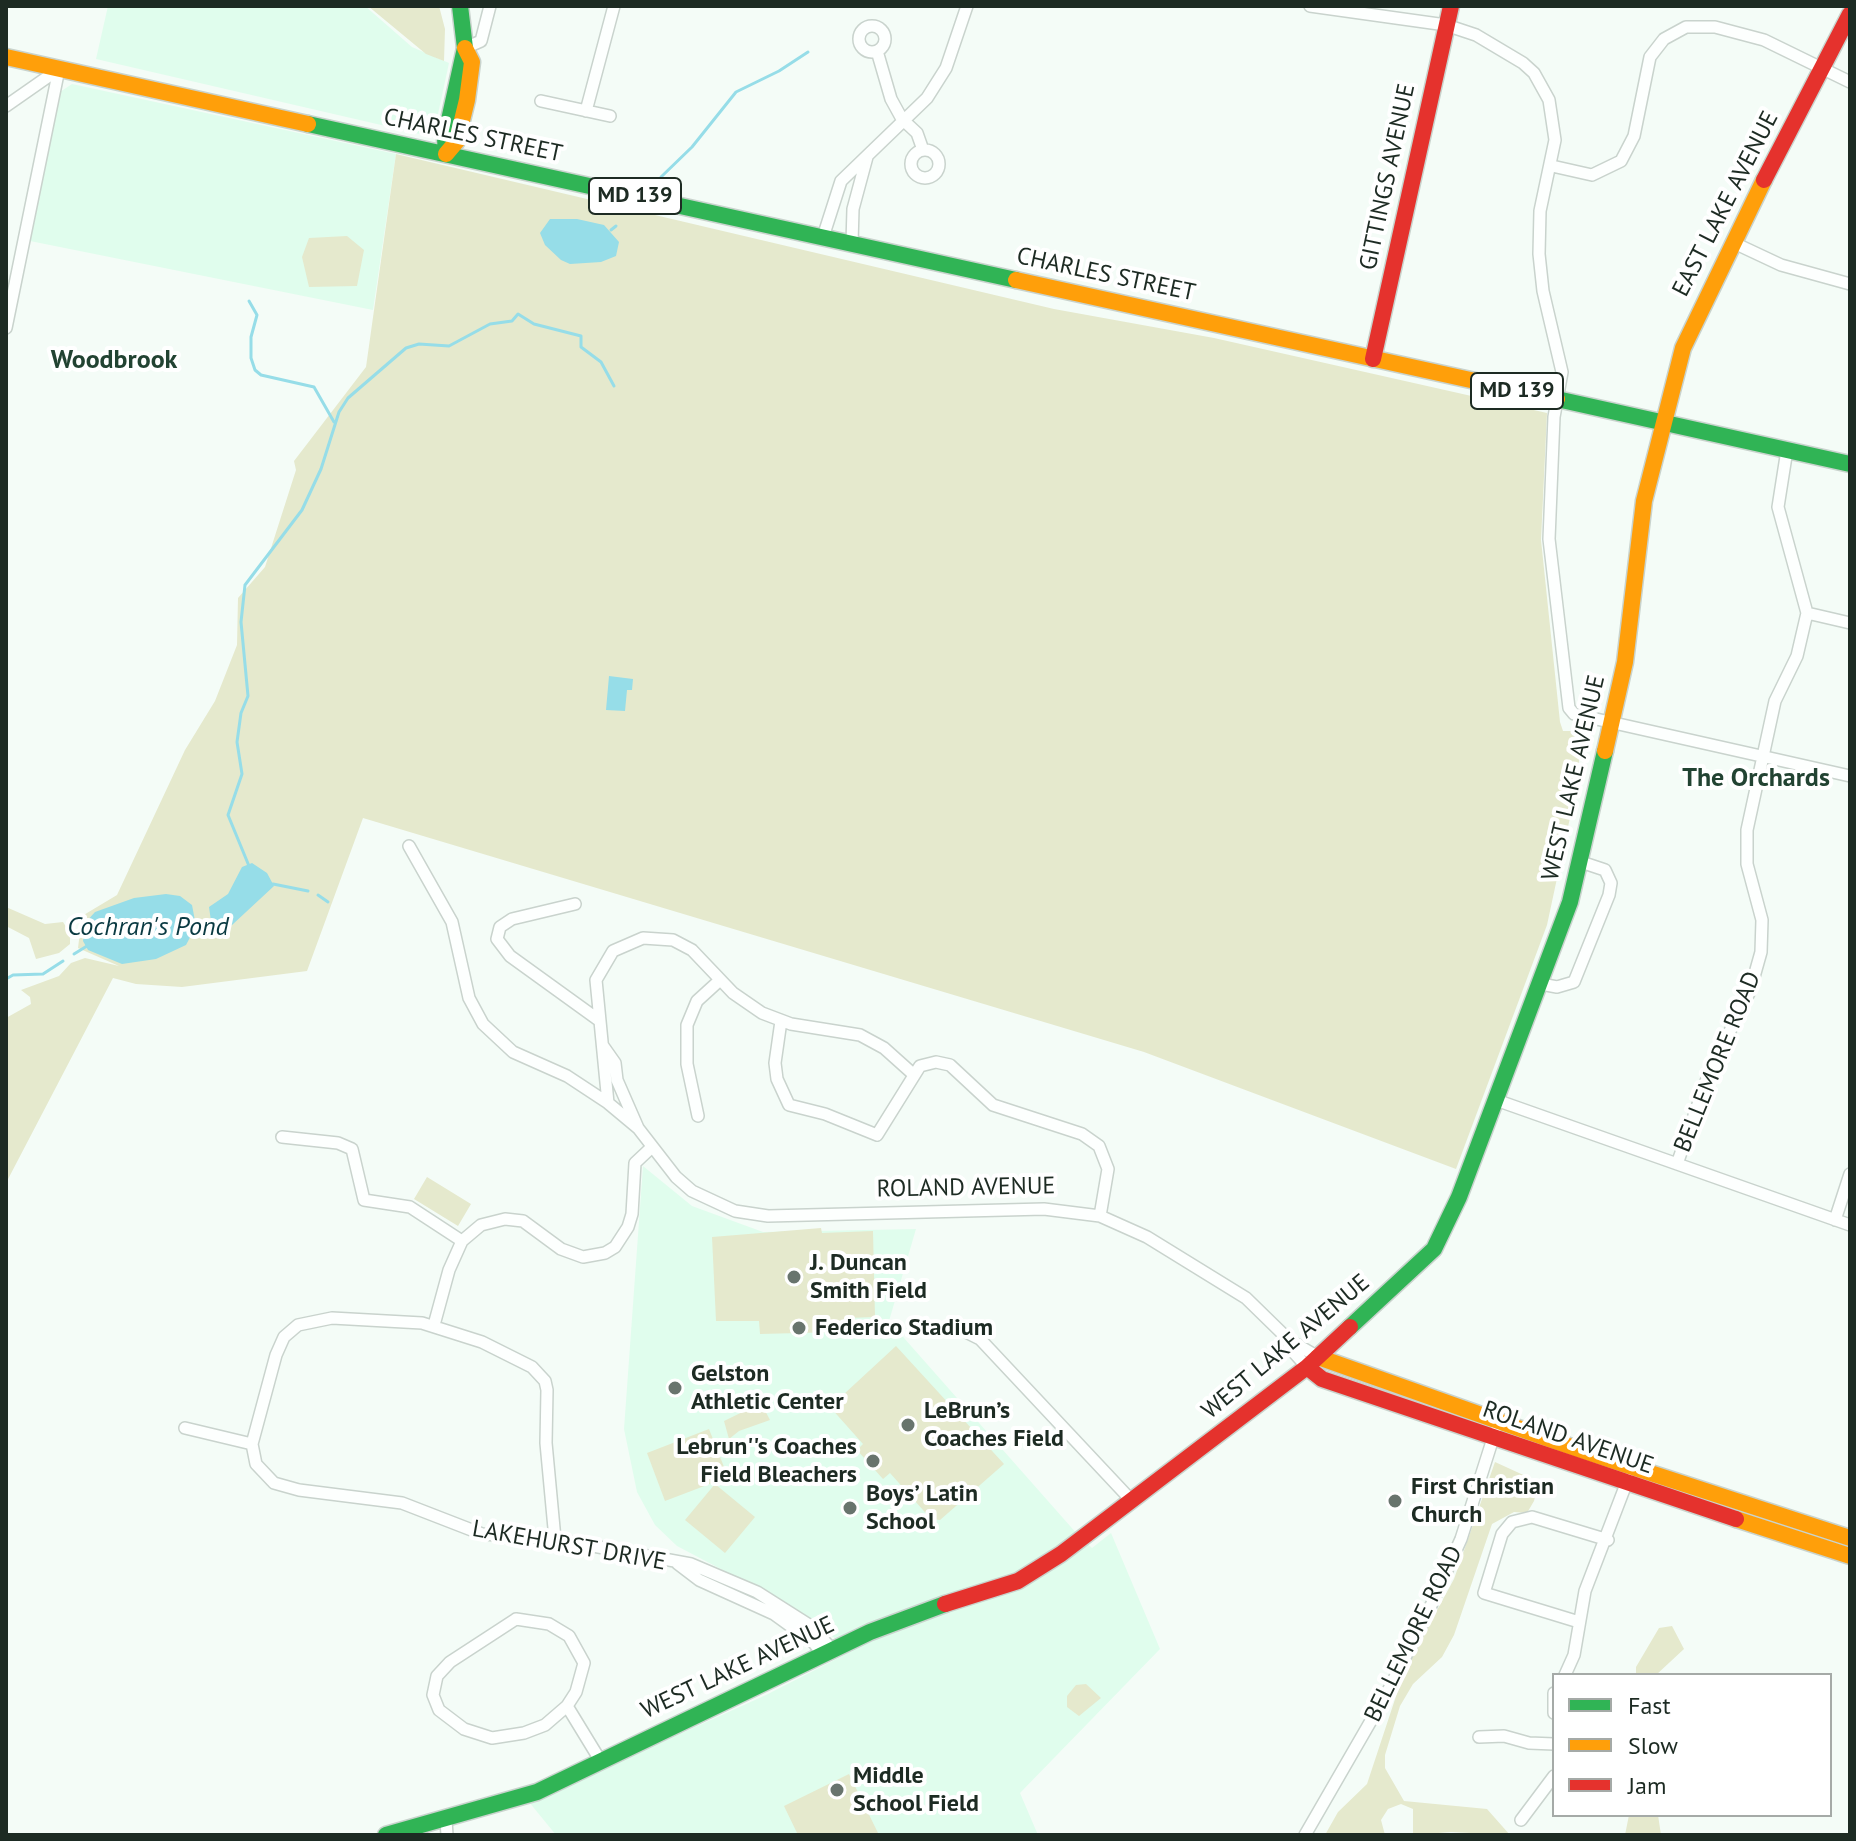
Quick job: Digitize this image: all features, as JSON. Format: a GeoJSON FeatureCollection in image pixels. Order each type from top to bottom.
{"type":"FeatureCollection","features":[{"type":"Feature","properties":{"kind":"street"},"geometry":{"type":"LineString","coordinates":[[446,154],[445,138],[465,48],[460,6]]}},
{"type":"Feature","properties":{"kind":"street"},"geometry":{"type":"LineString","coordinates":[[465,48],[481,41],[490,6]]}},
{"type":"Feature","properties":{"kind":"street"},"geometry":{"type":"LineString","coordinates":[[586,111],[614,6]]}},
{"type":"Feature","properties":{"kind":"street"},"geometry":{"type":"LineString","coordinates":[[823,237],[841,181],[927,98],[946,68],[967,6]]}},
{"type":"Feature","properties":{"kind":"street"},"geometry":{"type":"LineString","coordinates":[[1310,6],[1446,25],[1498,45],[1534,73],[1552,111],[1555,140],[1552,166],[1540,211],[1539,254],[1543,291],[1562,372],[1549,539],[1566,698],[1574,714],[1850,776]]}},
{"type":"Feature","properties":{"kind":"street","name":"GITTINGS AVENUE"},"geometry":{"type":"LineString","coordinates":[[1373,359],[1451,6]]}},
{"type":"Feature","properties":{"kind":"street","name":"EAST LAKE AVENUE"},"geometry":{"type":"LineString","coordinates":[[1661,423],[1683,348],[1732,242],[1850,14]]}},
{"type":"Feature","properties":{"kind":"street"},"geometry":{"type":"LineString","coordinates":[[1552,166],[1592,175],[1612,169],[1621,161],[1634,136],[1650,57],[1674,31],[1700,25],[1764,40],[1850,82]]}},
{"type":"Feature","properties":{"kind":"street"},"geometry":{"type":"LineString","coordinates":[[877,51],[888,91],[902,119],[917,133],[923,150]]}},
{"type":"Feature","properties":{"kind":"street","name":"CHARLES STREET"},"geometry":{"type":"LineString","coordinates":[[6,57],[1373,359]]}},
{"type":"Feature","properties":{"kind":"street"},"geometry":{"type":"LineString","coordinates":[[6,106],[59,69]]}},
{"type":"Feature","properties":{"kind":"street"},"geometry":{"type":"LineString","coordinates":[[6,328],[59,69]]}},
{"type":"Feature","properties":{"kind":"street"},"geometry":{"type":"LineString","coordinates":[[541,101],[610,116]]}},
{"type":"Feature","properties":{"kind":"street"},"geometry":{"type":"LineString","coordinates":[[852,243],[853,209],[869,153]]}},
{"type":"Feature","properties":{"kind":"street"},"geometry":{"type":"LineString","coordinates":[[1732,242],[1781,265],[1850,284]]}},
{"type":"Feature","properties":{"kind":"street","name":"MD 139"},"geometry":{"type":"LineString","coordinates":[[1373,359],[1850,464]]}},
{"type":"Feature","properties":{"kind":"street","name":"WEST LAKE AVENUE"},"geometry":{"type":"LineString","coordinates":[[386,1835],[446,1828],[537,1792],[911,1614],[1018,1581],[1044,1566],[1132,1501],[1312,1362],[1417,1266],[1442,1239],[1541,984],[1581,862],[1628,645],[1639,526],[1661,423]]}},
{"type":"Feature","properties":{"kind":"street","name":"BELLEMORE ROAD"},"geometry":{"type":"LineString","coordinates":[[1677,1164],[1709,1073],[1750,991],[1759,962],[1762,920],[1747,864],[1746,839],[1775,701],[1797,656],[1807,613],[1778,507],[1787,450]]}},
{"type":"Feature","properties":{"kind":"street"},"geometry":{"type":"LineString","coordinates":[[1807,613],[1850,623]]}},
{"type":"Feature","properties":{"kind":"street"},"geometry":{"type":"LineString","coordinates":[[409,846],[452,922],[469,998],[483,1024],[513,1052],[567,1076],[608,1103],[638,1128]]}},
{"type":"Feature","properties":{"kind":"street"},"geometry":{"type":"LineString","coordinates":[[1541,984],[1557,987],[1574,982],[1609,895],[1611,883],[1605,870],[1581,862]]}},
{"type":"Feature","properties":{"kind":"street"},"geometry":{"type":"LineString","coordinates":[[575,904],[512,919],[500,927],[497,939],[510,956],[600,1021]]}},
{"type":"Feature","properties":{"kind":"street"},"geometry":{"type":"LineString","coordinates":[[608,1103],[596,991],[599,970],[613,951],[631,941],[662,938],[684,945],[747,1004],[781,1021],[860,1035],[884,1048],[913,1074]]}},
{"type":"Feature","properties":{"kind":"street"},"geometry":{"type":"LineString","coordinates":[[698,1116],[687,1064],[687,1025],[697,1001],[720,980]]}},
{"type":"Feature","properties":{"kind":"street"},"geometry":{"type":"LineString","coordinates":[[781,1021],[775,1063],[777,1079],[789,1105],[825,1114],[877,1135],[913,1074],[920,1066],[936,1062],[959,1072],[974,1091],[993,1105],[1082,1134],[1099,1146],[1108,1169],[1100,1216]]}},
{"type":"Feature","properties":{"kind":"street"},"geometry":{"type":"LineString","coordinates":[[602,1045],[615,1063],[617,1080],[638,1128]]}},
{"type":"Feature","properties":{"kind":"street"},"geometry":{"type":"LineString","coordinates":[[1496,1100],[1850,1225]]}},
{"type":"Feature","properties":{"kind":"street","name":"ROLAND AVENUE"},"geometry":{"type":"LineString","coordinates":[[638,1128],[692,1191],[723,1207],[755,1216],[1044,1209],[1100,1216],[1147,1237],[1246,1298],[1289,1340],[1289,1347],[1312,1362],[1322,1379],[1632,1467],[1850,1538]]}},
{"type":"Feature","properties":{"kind":"street"},"geometry":{"type":"LineString","coordinates":[[282,1137],[338,1143],[352,1149],[364,1200],[410,1207],[462,1241]]}},
{"type":"Feature","properties":{"kind":"street"},"geometry":{"type":"LineString","coordinates":[[434,1325],[449,1270],[462,1241],[481,1225],[505,1219],[523,1221],[572,1255],[605,1253],[615,1247],[628,1227],[635,1163],[652,1147]]}},
{"type":"Feature","properties":{"kind":"street"},"geometry":{"type":"LineString","coordinates":[[1835,1220],[1850,1174]]}},
{"type":"Feature","properties":{"kind":"street"},"geometry":{"type":"LineString","coordinates":[[185,1428],[252,1444],[280,1343],[298,1325],[349,1318],[434,1325],[516,1359],[545,1381],[548,1407],[546,1443],[555,1539]]}},
{"type":"Feature","properties":{"kind":"street"},"geometry":{"type":"LineString","coordinates":[[964,1331],[980,1339],[1132,1501]]}},
{"type":"Feature","properties":{"kind":"street","name":"BELLEMORE ROAD"},"geometry":{"type":"LineString","coordinates":[[1307,1834],[1387,1693],[1429,1610],[1466,1525],[1496,1430]]}},
{"type":"Feature","properties":{"kind":"street","name":"ROLAND AVENUE"},"geometry":{"type":"LineString","coordinates":[[1496,1430],[1627,1484],[1850,1556]]}},
{"type":"Feature","properties":{"kind":"street","name":"LAKEHURST DRIVE"},"geometry":{"type":"LineString","coordinates":[[252,1444],[262,1474],[284,1487],[402,1503],[482,1534],[555,1539],[691,1564],[757,1592],[809,1625],[828,1653]]}},
{"type":"Feature","properties":{"kind":"street"},"geometry":{"type":"LineString","coordinates":[[1566,1673],[1574,1655],[1585,1591],[1608,1540],[1632,1467]]}},
{"type":"Feature","properties":{"kind":"street"},"geometry":{"type":"LineString","coordinates":[[1579,1622],[1484,1593],[1502,1534],[1512,1522],[1532,1517],[1608,1540]]}},
{"type":"Feature","properties":{"kind":"street"},"geometry":{"type":"LineString","coordinates":[[516,1619],[534,1619],[564,1631],[583,1658],[581,1680],[567,1706],[537,1728],[513,1736],[492,1738],[464,1729],[442,1714],[433,1695],[434,1684],[445,1667],[516,1619]]}},
{"type":"Feature","properties":{"kind":"street"},"geometry":{"type":"LineString","coordinates":[[567,1706],[600,1760]]}},
{"type":"Feature","properties":{"kind":"street"},"geometry":{"type":"LineString","coordinates":[[1479,1737],[1504,1736],[1529,1743],[1552,1744]]}},
{"type":"Feature","properties":{"kind":"street"},"geometry":{"type":"LineString","coordinates":[[1521,1820],[1552,1779]]}},
{"type":"Feature","properties":{"kind":"shaded area"},"geometry":{"type":"Polygon","coordinates":[[[108,6],[365,6],[412,47],[449,63],[433,137],[96,59],[108,6]]]}},
{"type":"Feature","properties":{"kind":"shaded area"},"geometry":{"type":"Polygon","coordinates":[[[368,6],[439,6],[445,29],[444,61],[426,54],[368,6]]]}},
{"type":"Feature","properties":{"kind":"shaded area"},"geometry":{"type":"Polygon","coordinates":[[[72,84],[396,154],[373,310],[30,241],[60,92],[72,84]]]}},
{"type":"Feature","properties":{"kind":"shaded area"},"geometry":{"type":"Polygon","coordinates":[[[396,154],[1054,309],[1214,338],[1547,413],[1541,540],[1560,722],[1563,731],[1583,731],[1574,799],[1547,925],[1456,1169],[1144,1052],[363,818],[307,971],[182,987],[136,984],[113,978],[6,1183],[6,1018],[31,1004],[30,997],[21,990],[59,976],[71,963],[85,958],[119,966],[78,948],[82,916],[117,895],[185,750],[215,701],[237,645],[238,598],[265,567],[296,470],[294,461],[366,367],[396,154]]]}},
{"type":"Feature","properties":{"kind":"shaded area"},"geometry":{"type":"Polygon","coordinates":[[[347,236],[364,250],[357,286],[309,287],[302,257],[309,238],[347,236]]]}},
{"type":"Feature","properties":{"kind":"shaded area"},"geometry":{"type":"Polygon","coordinates":[[[6,907],[45,924],[63,922],[70,933],[70,944],[59,953],[36,959],[29,938],[6,926],[6,907]]]}},
{"type":"Feature","properties":{"kind":"shaded area","name":"Boys’ Latin School"},"geometry":{"type":"Polygon","coordinates":[[[643,1166],[692,1206],[763,1232],[916,1229],[889,1321],[1078,1535],[1092,1548],[1111,1533],[1160,1649],[1020,1793],[1038,1835],[556,1835],[529,1802],[766,1695],[852,1651],[793,1607],[677,1546],[655,1525],[637,1492],[624,1429],[643,1166]]]}},
{"type":"Feature","properties":{"kind":"shaded area"},"geometry":{"type":"Polygon","coordinates":[[[427,1177],[471,1204],[458,1226],[414,1199],[427,1177]]]}},
{"type":"Feature","properties":{"kind":"shaded area","name":"J. Duncan Smith Field"},"geometry":{"type":"Polygon","coordinates":[[[821,1228],[822,1233],[873,1231],[875,1317],[848,1318],[839,1322],[839,1332],[760,1334],[759,1321],[716,1321],[712,1237],[821,1228]]]}},
{"type":"Feature","properties":{"kind":"shaded area","name":"LeBrun’s Coaches Field"},"geometry":{"type":"Polygon","coordinates":[[[896,1346],[1004,1464],[940,1520],[931,1519],[890,1473],[883,1479],[857,1450],[863,1444],[830,1407],[896,1346]]]}},
{"type":"Feature","properties":{"kind":"shaded area"},"geometry":{"type":"Polygon","coordinates":[[[761,1403],[770,1420],[739,1431],[729,1439],[724,1421],[761,1403]]]}},
{"type":"Feature","properties":{"kind":"shaded area"},"geometry":{"type":"Polygon","coordinates":[[[709,1429],[728,1477],[665,1501],[647,1453],[709,1429]]]}},
{"type":"Feature","properties":{"kind":"shaded area"},"geometry":{"type":"Polygon","coordinates":[[[1495,1462],[1530,1478],[1537,1489],[1534,1501],[1527,1513],[1514,1512],[1492,1524],[1454,1635],[1442,1657],[1413,1684],[1400,1706],[1385,1755],[1385,1768],[1404,1801],[1487,1809],[1510,1835],[1451,1832],[1413,1835],[1413,1809],[1401,1804],[1388,1809],[1381,1820],[1385,1835],[1325,1835],[1338,1812],[1367,1784],[1405,1669],[1454,1579],[1495,1462]]]}},
{"type":"Feature","properties":{"kind":"shaded area"},"geometry":{"type":"Polygon","coordinates":[[[715,1484],[755,1517],[725,1553],[685,1520],[715,1484]]]}},
{"type":"Feature","properties":{"kind":"shaded area"},"geometry":{"type":"Polygon","coordinates":[[[1672,1626],[1684,1649],[1658,1673],[1636,1673],[1636,1667],[1659,1628],[1672,1626]]]}},
{"type":"Feature","properties":{"kind":"shaded area"},"geometry":{"type":"Polygon","coordinates":[[[1086,1684],[1101,1698],[1079,1716],[1067,1707],[1067,1696],[1076,1685],[1086,1684]]]}},
{"type":"Feature","properties":{"kind":"shaded area","name":"Middle School Field"},"geometry":{"type":"Polygon","coordinates":[[[849,1774],[879,1835],[798,1835],[784,1806],[849,1774]]]}},
{"type":"Feature","properties":{"kind":"shaded area"},"geometry":{"type":"Polygon","coordinates":[[[1629,1817],[1658,1817],[1661,1835],[1625,1835],[1629,1817]]]}},
{"type":"Feature","properties":{"kind":"water"},"geometry":{"type":"Polygon","coordinates":[[[550,219],[577,219],[604,225],[619,242],[616,256],[601,262],[570,264],[561,260],[545,245],[540,233],[550,219]]]}},
{"type":"Feature","properties":{"kind":"water"},"geometry":{"type":"Polygon","coordinates":[[[609,676],[633,679],[632,690],[627,690],[625,711],[606,710],[609,676]]]}},
{"type":"Feature","properties":{"kind":"water"},"geometry":{"type":"Polygon","coordinates":[[[252,863],[267,873],[274,886],[232,925],[220,931],[211,921],[209,907],[228,894],[242,867],[252,863]]]}},
{"type":"Feature","properties":{"kind":"water","name":"Cochran's Pond"},"geometry":{"type":"Polygon","coordinates":[[[166,894],[180,896],[192,905],[196,926],[186,945],[156,959],[122,964],[88,950],[83,941],[86,922],[95,912],[134,898],[166,894]]]}},
{"type":"Feature","properties":{"kind":"waterway"},"geometry":{"type":"LineString","coordinates":[[661,177],[692,147],[736,92],[779,71],[808,52]]}},
{"type":"Feature","properties":{"kind":"waterway"},"geometry":{"type":"LineString","coordinates":[[611,230],[616,226]]}},
{"type":"Feature","properties":{"kind":"waterway"},"geometry":{"type":"LineString","coordinates":[[249,301],[257,315],[251,337],[251,358],[255,370],[261,375],[314,387],[334,422]]}},
{"type":"Feature","properties":{"kind":"waterway"},"geometry":{"type":"LineString","coordinates":[[249,866],[228,815],[242,774],[237,742],[241,713],[248,696],[241,622],[245,585],[302,510],[321,469],[339,412],[348,398],[406,348],[419,344],[449,346],[490,324],[512,321],[518,314],[534,324],[581,336],[581,347],[601,362],[614,386]]}},
{"type":"Feature","properties":{"kind":"waterway"},"geometry":{"type":"LineString","coordinates":[[273,884],[308,891]]}},
{"type":"Feature","properties":{"kind":"waterway"},"geometry":{"type":"LineString","coordinates":[[318,895],[328,902]]}},
{"type":"Feature","properties":{"kind":"waterway"},"geometry":{"type":"LineString","coordinates":[[74,954],[87,946]]}},
{"type":"Feature","properties":{"kind":"waterway"},"geometry":{"type":"LineString","coordinates":[[6,979],[13,975],[43,974],[63,961]]}},
{"type":"Feature","properties":{"kind":"traffic: fast"},"geometry":{"type":"LineString","coordinates":[[446,154],[445,138],[465,48],[460,6]]}},
{"type":"Feature","properties":{"kind":"traffic: fast"},"geometry":{"type":"LineString","coordinates":[[308,124],[1016,280]]}},
{"type":"Feature","properties":{"kind":"traffic: fast"},"geometry":{"type":"LineString","coordinates":[[1557,399],[1850,464]]}},
{"type":"Feature","properties":{"kind":"traffic: fast"},"geometry":{"type":"LineString","coordinates":[[1350,1327],[1434,1249],[1459,1197],[1570,902],[1605,751]]}},
{"type":"Feature","properties":{"kind":"traffic: fast"},"geometry":{"type":"LineString","coordinates":[[386,1835],[537,1792],[870,1632],[945,1604]]}},
{"type":"Feature","properties":{"kind":"traffic: slow"},"geometry":{"type":"LineString","coordinates":[[446,154],[457,141],[467,100],[472,62],[465,48]]}},
{"type":"Feature","properties":{"kind":"traffic: slow"},"geometry":{"type":"LineString","coordinates":[[6,57],[308,124]]}},
{"type":"Feature","properties":{"kind":"traffic: slow"},"geometry":{"type":"LineString","coordinates":[[1605,751],[1625,662],[1644,501],[1683,348],[1764,180]]}},
{"type":"Feature","properties":{"kind":"traffic: slow"},"geometry":{"type":"LineString","coordinates":[[1016,280],[1557,399]]}},
{"type":"Feature","properties":{"kind":"traffic: slow"},"geometry":{"type":"LineString","coordinates":[[1318,1357],[1580,1450],[1850,1538]]}},
{"type":"Feature","properties":{"kind":"traffic: slow"},"geometry":{"type":"LineString","coordinates":[[1736,1519],[1850,1556]]}},
{"type":"Feature","properties":{"kind":"traffic: jam"},"geometry":{"type":"LineString","coordinates":[[1373,359],[1451,6]]}},
{"type":"Feature","properties":{"kind":"traffic: jam"},"geometry":{"type":"LineString","coordinates":[[1764,180],[1850,14]]}},
{"type":"Feature","properties":{"kind":"traffic: jam"},"geometry":{"type":"LineString","coordinates":[[945,1604],[1018,1581],[1061,1554],[1307,1367],[1350,1327]]}},
{"type":"Feature","properties":{"kind":"traffic: jam"},"geometry":{"type":"LineString","coordinates":[[1307,1367],[1322,1379],[1736,1519]]}},
{"type":"Feature","properties":{"kind":"place","name":"J. Duncan Smith Field"},"geometry":{"type":"Point","coordinates":[794,1277]}},
{"type":"Feature","properties":{"kind":"place","name":"Federico Stadium"},"geometry":{"type":"Point","coordinates":[799,1328]}},
{"type":"Feature","properties":{"kind":"place","name":"Gelston Athletic Center"},"geometry":{"type":"Point","coordinates":[675,1388]}},
{"type":"Feature","properties":{"kind":"place","name":"LeBrun’s Coaches Field"},"geometry":{"type":"Point","coordinates":[908,1425]}},
{"type":"Feature","properties":{"kind":"place","name":"Lebrun''s Coaches Field Bleachers"},"geometry":{"type":"Point","coordinates":[873,1461]}},
{"type":"Feature","properties":{"kind":"place","name":"First Christian Church"},"geometry":{"type":"Point","coordinates":[1395,1501]}},
{"type":"Feature","properties":{"kind":"place","name":"Boys’ Latin School"},"geometry":{"type":"Point","coordinates":[850,1508]}},
{"type":"Feature","properties":{"kind":"place","name":"Middle School Field"},"geometry":{"type":"Point","coordinates":[837,1790]}},
{"type":"Feature","properties":{"kind":"district","name":"Woodbrook"},"geometry":{"type":"Point","coordinates":[114,361]}},
{"type":"Feature","properties":{"kind":"district","name":"The Orchards"},"geometry":{"type":"Point","coordinates":[1756,779]}}]}
